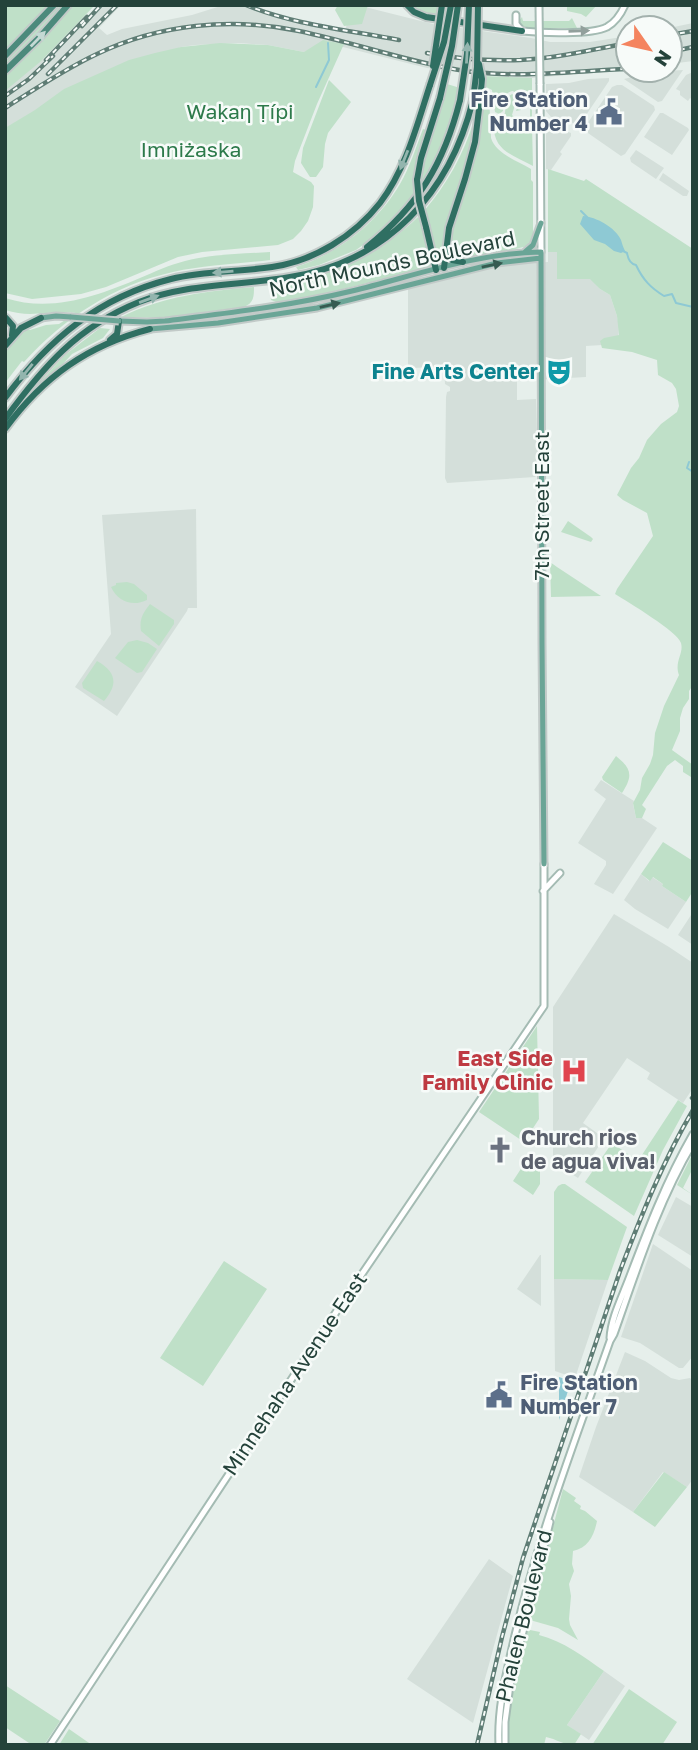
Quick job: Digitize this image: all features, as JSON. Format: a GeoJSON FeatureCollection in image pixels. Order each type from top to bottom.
{"type":"FeatureCollection","features":[{"type":"Feature","properties":{"kind":"highway"},"geometry":{"type":"LineString","coordinates":[[5,56],[54,5]]}},
{"type":"Feature","properties":{"kind":"highway"},"geometry":{"type":"LineString","coordinates":[[5,71],[33,45],[68,5]]}},
{"type":"Feature","properties":{"kind":"highway"},"geometry":{"type":"LineString","coordinates":[[407,5],[414,12],[426,17],[522,31]]}},
{"type":"Feature","properties":{"kind":"highway"},"geometry":{"type":"LineString","coordinates":[[430,85],[442,5]]}},
{"type":"Feature","properties":{"kind":"highway"},"geometry":{"type":"LineString","coordinates":[[5,398],[35,361],[63,333],[122,296],[156,283],[190,275],[287,264],[323,250],[347,235],[368,216],[391,185],[403,163],[444,42],[450,5]]}},
{"type":"Feature","properties":{"kind":"highway"},"geometry":{"type":"LineString","coordinates":[[440,269],[419,201],[417,180],[440,98],[458,5]]}},
{"type":"Feature","properties":{"kind":"highway"},"geometry":{"type":"LineString","coordinates":[[354,257],[394,223],[420,192],[442,156],[460,100],[467,54],[468,5]]}},
{"type":"Feature","properties":{"kind":"highway"},"geometry":{"type":"LineString","coordinates":[[5,419],[37,376],[60,352],[91,328],[129,307],[159,295],[194,287],[302,275],[333,266],[354,257],[397,229],[414,214],[449,166],[476,100],[482,79],[477,52],[478,5]]}},
{"type":"Feature","properties":{"kind":"highway"},"geometry":{"type":"LineString","coordinates":[[440,269],[451,220],[475,142],[476,100]]}},
{"type":"Feature","properties":{"kind":"highway"},"geometry":{"type":"LineString","coordinates":[[445,247],[449,258],[463,262]]}},
{"type":"Feature","properties":{"kind":"highway"},"geometry":{"type":"LineString","coordinates":[[6,318],[13,327],[7,343]]}},
{"type":"Feature","properties":{"kind":"highway"},"geometry":{"type":"LineString","coordinates":[[7,343],[24,326],[41,318]]}},
{"type":"Feature","properties":{"kind":"highway"},"geometry":{"type":"LineString","coordinates":[[5,429],[45,383],[115,336],[119,321]]}},
{"type":"Feature","properties":{"kind":"highway"},"geometry":{"type":"LineString","coordinates":[[102,345],[150,329]]}},
{"type":"Feature","properties":{"kind":"main road","name":"7th Street East"},"geometry":{"type":"LineString","coordinates":[[539,5],[544,1006]]}},
{"type":"Feature","properties":{"kind":"main road"},"geometry":{"type":"LineString","coordinates":[[516,15],[516,24],[522,31],[600,29],[616,20],[625,5]]}},
{"type":"Feature","properties":{"kind":"main road"},"geometry":{"type":"LineString","coordinates":[[525,251],[533,245],[541,223]]}},
{"type":"Feature","properties":{"kind":"main road","name":"North Mounds Boulevard"},"geometry":{"type":"LineString","coordinates":[[41,318],[56,316],[156,322],[311,301],[497,255],[525,251],[541,255]]}},
{"type":"Feature","properties":{"kind":"main road","name":"North Mounds Boulevard"},"geometry":{"type":"LineString","coordinates":[[150,329],[218,323],[317,308],[497,263],[541,255]]}},
{"type":"Feature","properties":{"kind":"main road"},"geometry":{"type":"LineString","coordinates":[[263,308],[263,316]]}},
{"type":"Feature","properties":{"kind":"main road"},"geometry":{"type":"LineString","coordinates":[[543,891],[560,873]]}},
{"type":"Feature","properties":{"kind":"main road","name":"Minnehaha Avenue East"},"geometry":{"type":"LineString","coordinates":[[50,1745],[326,1328],[544,1006]]}},
{"type":"Feature","properties":{"kind":"main road","name":"Phalen Boulevard"},"geometry":{"type":"LineString","coordinates":[[610,1341],[610,1332],[621,1300],[655,1213],[693,1134]]}},
{"type":"Feature","properties":{"kind":"main road","name":"Phalen Boulevard"},"geometry":{"type":"LineString","coordinates":[[499,1745],[503,1687],[540,1542],[634,1276],[670,1188],[693,1143]]}},
{"type":"Feature","properties":{"kind":"main road","name":"Phalen Boulevard"},"geometry":{"type":"LineString","coordinates":[[505,1745],[510,1685],[559,1489]]}},
{"type":"Feature","properties":{"kind":"shaded area"},"geometry":{"type":"Polygon","coordinates":[[[97,5],[121,5],[99,28],[107,35],[224,5],[254,5],[255,9],[270,14],[345,30],[354,5],[357,5],[433,24],[550,42],[590,42],[614,38],[614,71],[511,78],[427,68],[339,46],[304,52],[238,43],[195,45],[181,47],[5,131],[5,90],[97,5]]]}},
{"type":"Feature","properties":{"kind":"shaded area"},"geometry":{"type":"Polygon","coordinates":[[[693,23],[693,61],[684,62],[684,25],[693,23]]]}},
{"type":"Feature","properties":{"kind":"shaded area"},"geometry":{"type":"Polygon","coordinates":[[[693,72],[693,100],[690,98],[688,101],[676,89],[680,84],[684,84],[686,75],[693,72]]]}},
{"type":"Feature","properties":{"kind":"shaded area"},"geometry":{"type":"Polygon","coordinates":[[[609,78],[580,124],[551,117],[546,111],[546,84],[609,78]]]}},
{"type":"Feature","properties":{"kind":"shaded area"},"geometry":{"type":"Polygon","coordinates":[[[631,84],[674,84],[662,101],[658,102],[631,84]]]}},
{"type":"Feature","properties":{"kind":"shaded area"},"geometry":{"type":"Polygon","coordinates":[[[622,85],[654,106],[655,110],[621,156],[585,131],[612,87],[622,85]]]}},
{"type":"Feature","properties":{"kind":"shaded area"},"geometry":{"type":"Polygon","coordinates":[[[660,113],[689,130],[672,155],[644,137],[660,113]]]}},
{"type":"Feature","properties":{"kind":"shaded area"},"geometry":{"type":"Polygon","coordinates":[[[555,127],[571,133],[571,136],[551,170],[546,169],[546,135],[547,131],[555,127]]]}},
{"type":"Feature","properties":{"kind":"shaded area"},"geometry":{"type":"Polygon","coordinates":[[[636,150],[664,168],[656,179],[631,162],[630,158],[636,150]]]}},
{"type":"Feature","properties":{"kind":"shaded area"},"geometry":{"type":"Polygon","coordinates":[[[663,173],[689,191],[687,196],[659,180],[663,173]]]}},
{"type":"Feature","properties":{"kind":"shaded area"},"geometry":{"type":"Polygon","coordinates":[[[548,252],[568,252],[600,289],[610,295],[619,326],[618,344],[586,346],[586,377],[517,381],[517,400],[536,399],[538,473],[535,477],[447,483],[446,397],[450,387],[445,384],[444,367],[408,368],[408,288],[495,267],[548,262],[548,252]]]}},
{"type":"Feature","properties":{"kind":"shaded area"},"geometry":{"type":"Polygon","coordinates":[[[196,509],[197,608],[188,608],[117,716],[75,687],[111,634],[102,515],[196,509]]]}},
{"type":"Feature","properties":{"kind":"shaded area"},"geometry":{"type":"Polygon","coordinates":[[[601,780],[634,801],[636,818],[642,818],[657,828],[613,894],[594,884],[606,861],[578,843],[606,799],[594,790],[601,780]]]}},
{"type":"Feature","properties":{"kind":"shaded area"},"geometry":{"type":"Polygon","coordinates":[[[641,874],[649,881],[652,877],[686,902],[668,929],[624,900],[641,874]]]}},
{"type":"Feature","properties":{"kind":"shaded area"},"geometry":{"type":"Polygon","coordinates":[[[693,912],[693,945],[678,935],[693,912]]]}},
{"type":"Feature","properties":{"kind":"shaded area"},"geometry":{"type":"Polygon","coordinates":[[[614,914],[693,963],[693,1088],[683,1103],[647,1079],[650,1073],[627,1058],[583,1123],[604,1138],[578,1178],[553,1162],[553,1007],[614,914]]]}},
{"type":"Feature","properties":{"kind":"shaded area"},"geometry":{"type":"Polygon","coordinates":[[[676,1197],[693,1207],[693,1257],[658,1235],[676,1197]]]}},
{"type":"Feature","properties":{"kind":"shaded area"},"geometry":{"type":"Polygon","coordinates":[[[653,1244],[693,1271],[693,1356],[683,1368],[640,1343],[621,1337],[653,1244]]]}},
{"type":"Feature","properties":{"kind":"shaded area"},"geometry":{"type":"Polygon","coordinates":[[[541,1255],[541,1306],[517,1289],[541,1255]]]}},
{"type":"Feature","properties":{"kind":"shaded area"},"geometry":{"type":"Polygon","coordinates":[[[554,1279],[608,1280],[575,1378],[555,1371],[554,1279]]]}},
{"type":"Feature","properties":{"kind":"shaded area"},"geometry":{"type":"Polygon","coordinates":[[[625,1352],[671,1378],[690,1378],[693,1381],[693,1479],[687,1487],[663,1472],[633,1512],[579,1477],[625,1352]]]}},
{"type":"Feature","properties":{"kind":"shaded area"},"geometry":{"type":"Polygon","coordinates":[[[489,1559],[513,1576],[473,1723],[407,1679],[489,1559]]]}},
{"type":"Feature","properties":{"kind":"shaded area"},"geometry":{"type":"Polygon","coordinates":[[[604,1671],[625,1686],[589,1740],[567,1725],[604,1671]]]}},
{"type":"Feature","properties":{"kind":"green space"},"geometry":{"type":"Polygon","coordinates":[[[5,5],[48,5],[5,50],[5,5]]]}},
{"type":"Feature","properties":{"kind":"green space"},"geometry":{"type":"Polygon","coordinates":[[[58,5],[64,5],[5,67],[5,60],[58,5]]]}},
{"type":"Feature","properties":{"kind":"green space"},"geometry":{"type":"Polygon","coordinates":[[[74,5],[95,5],[40,62],[5,91],[5,77],[74,5]]]}},
{"type":"Feature","properties":{"kind":"green space"},"geometry":{"type":"Polygon","coordinates":[[[338,5],[368,5],[362,24],[344,26],[335,10],[338,5]]]}},
{"type":"Feature","properties":{"kind":"green space"},"geometry":{"type":"Polygon","coordinates":[[[411,5],[440,5],[438,16],[420,11],[411,5]]]}},
{"type":"Feature","properties":{"kind":"green space"},"geometry":{"type":"Polygon","coordinates":[[[569,5],[597,5],[586,17],[567,11],[569,5]]]}},
{"type":"Feature","properties":{"kind":"green space"},"geometry":{"type":"Polygon","coordinates":[[[522,17],[523,21],[569,21],[572,18],[577,28],[526,28],[520,26],[522,17]]]}},
{"type":"Feature","properties":{"kind":"green space","name":"Waḳaƞ Ṭípi"},"geometry":{"type":"Polygon","coordinates":[[[323,40],[344,44],[295,161],[293,172],[314,186],[313,207],[308,221],[293,239],[278,245],[202,252],[178,257],[106,287],[81,294],[32,299],[5,293],[5,128],[64,89],[129,60],[181,47],[220,43],[268,45],[304,52],[323,40]]]}},
{"type":"Feature","properties":{"kind":"green space"},"geometry":{"type":"Polygon","coordinates":[[[484,76],[532,78],[532,120],[528,118],[530,101],[521,99],[521,110],[516,111],[519,96],[513,91],[505,96],[503,111],[499,114],[495,112],[492,90],[484,86],[484,76]]]}},
{"type":"Feature","properties":{"kind":"green space"},"geometry":{"type":"Polygon","coordinates":[[[329,80],[351,102],[328,133],[323,167],[316,177],[310,177],[301,163],[303,148],[329,80]]]}},
{"type":"Feature","properties":{"kind":"green space"},"geometry":{"type":"Polygon","coordinates":[[[447,84],[460,88],[457,101],[439,152],[420,188],[423,162],[447,84]]]}},
{"type":"Feature","properties":{"kind":"green space"},"geometry":{"type":"Polygon","coordinates":[[[483,91],[489,95],[491,138],[494,144],[502,153],[531,169],[532,244],[494,254],[456,259],[448,251],[473,162],[483,91]]]}},
{"type":"Feature","properties":{"kind":"green space"},"geometry":{"type":"Polygon","coordinates":[[[512,94],[517,98],[512,115],[519,122],[532,126],[533,166],[504,150],[496,138],[494,120],[505,113],[506,98],[512,94]]]}},
{"type":"Feature","properties":{"kind":"green space"},"geometry":{"type":"Polygon","coordinates":[[[474,120],[476,121],[471,143],[448,221],[439,265],[424,211],[454,168],[474,120]]]}},
{"type":"Feature","properties":{"kind":"green space"},"geometry":{"type":"Polygon","coordinates":[[[423,129],[427,130],[415,168],[414,197],[399,214],[356,250],[319,265],[298,270],[296,267],[327,254],[356,235],[380,211],[404,177],[423,129]]]}},
{"type":"Feature","properties":{"kind":"green space"},"geometry":{"type":"Polygon","coordinates":[[[548,169],[584,181],[586,179],[693,249],[693,685],[683,708],[680,731],[672,750],[693,765],[693,774],[691,777],[683,772],[683,766],[675,760],[667,766],[642,805],[646,809],[642,818],[636,818],[633,803],[653,755],[655,733],[664,706],[679,675],[682,647],[671,632],[615,594],[653,536],[647,513],[617,495],[647,440],[661,424],[677,412],[679,406],[672,383],[658,375],[657,360],[632,352],[602,348],[600,341],[619,335],[617,316],[610,295],[590,279],[557,279],[557,252],[548,252],[548,169]]]}},
{"type":"Feature","properties":{"kind":"green space"},"geometry":{"type":"Polygon","coordinates":[[[418,217],[431,264],[428,268],[319,295],[279,303],[271,300],[270,286],[312,278],[350,264],[385,244],[418,217]]]}},
{"type":"Feature","properties":{"kind":"green space"},"geometry":{"type":"Polygon","coordinates":[[[270,252],[270,260],[173,272],[130,285],[91,305],[56,331],[22,361],[5,383],[6,353],[11,342],[24,329],[59,324],[76,313],[15,313],[5,310],[5,298],[40,304],[57,303],[107,291],[185,261],[270,252]]]}},
{"type":"Feature","properties":{"kind":"green space"},"geometry":{"type":"Polygon","coordinates":[[[254,287],[252,301],[244,307],[162,318],[121,317],[153,304],[186,296],[254,287]]]}},
{"type":"Feature","properties":{"kind":"green space"},"geometry":{"type":"Polygon","coordinates":[[[100,328],[110,329],[103,338],[72,354],[36,386],[65,355],[100,328]]]}},
{"type":"Feature","properties":{"kind":"green space"},"geometry":{"type":"Polygon","coordinates":[[[568,521],[591,537],[591,542],[561,532],[568,521]]]}},
{"type":"Feature","properties":{"kind":"green space"},"geometry":{"type":"Polygon","coordinates":[[[550,562],[557,567],[601,596],[551,597],[550,562]]]}},
{"type":"Feature","properties":{"kind":"green space"},"geometry":{"type":"Polygon","coordinates":[[[116,583],[134,584],[147,595],[147,600],[126,602],[111,587],[116,583]]]}},
{"type":"Feature","properties":{"kind":"green space"},"geometry":{"type":"Polygon","coordinates":[[[150,604],[174,620],[159,646],[141,631],[142,616],[150,604]]]}},
{"type":"Feature","properties":{"kind":"green space"},"geometry":{"type":"Polygon","coordinates":[[[137,640],[157,649],[142,672],[137,673],[115,658],[128,642],[137,640]]]}},
{"type":"Feature","properties":{"kind":"green space"},"geometry":{"type":"Polygon","coordinates":[[[97,661],[109,670],[113,679],[112,690],[104,701],[83,688],[82,683],[97,661]]]}},
{"type":"Feature","properties":{"kind":"green space"},"geometry":{"type":"Polygon","coordinates":[[[616,756],[629,773],[622,793],[602,777],[616,756]]]}},
{"type":"Feature","properties":{"kind":"green space"},"geometry":{"type":"Polygon","coordinates":[[[663,842],[693,861],[693,891],[686,902],[653,877],[650,881],[641,874],[663,842]]]}},
{"type":"Feature","properties":{"kind":"green space"},"geometry":{"type":"Polygon","coordinates":[[[537,1026],[539,1119],[524,1142],[479,1112],[537,1026]]]}},
{"type":"Feature","properties":{"kind":"green space"},"geometry":{"type":"Polygon","coordinates":[[[678,1100],[687,1106],[663,1150],[634,1216],[585,1182],[612,1143],[638,1161],[678,1100]]]}},
{"type":"Feature","properties":{"kind":"green space"},"geometry":{"type":"Polygon","coordinates":[[[693,1153],[693,1168],[683,1188],[693,1195],[677,1185],[693,1153]]]}},
{"type":"Feature","properties":{"kind":"green space"},"geometry":{"type":"Polygon","coordinates":[[[528,1158],[540,1166],[540,1184],[533,1195],[513,1181],[528,1158]]]}},
{"type":"Feature","properties":{"kind":"green space"},"geometry":{"type":"Polygon","coordinates":[[[562,1184],[627,1227],[608,1280],[554,1279],[554,1192],[562,1184]]]}},
{"type":"Feature","properties":{"kind":"green space"},"geometry":{"type":"Polygon","coordinates":[[[224,1261],[267,1289],[203,1386],[160,1358],[224,1261]]]}},
{"type":"Feature","properties":{"kind":"green space"},"geometry":{"type":"Polygon","coordinates":[[[664,1472],[687,1487],[655,1527],[633,1512],[664,1472]]]}},
{"type":"Feature","properties":{"kind":"green space"},"geometry":{"type":"Polygon","coordinates":[[[563,1489],[576,1498],[574,1501],[581,1506],[580,1509],[597,1521],[590,1540],[573,1551],[574,1571],[569,1584],[569,1619],[578,1640],[558,1628],[529,1618],[563,1489]]]}},
{"type":"Feature","properties":{"kind":"green space"},"geometry":{"type":"Polygon","coordinates":[[[530,1630],[540,1632],[539,1635],[565,1645],[604,1671],[567,1725],[581,1734],[574,1745],[546,1737],[544,1745],[508,1745],[515,1675],[525,1634],[530,1630]]]}},
{"type":"Feature","properties":{"kind":"green space"},"geometry":{"type":"Polygon","coordinates":[[[5,1685],[60,1721],[44,1745],[32,1745],[5,1727],[5,1685]]]}},
{"type":"Feature","properties":{"kind":"green space"},"geometry":{"type":"Polygon","coordinates":[[[629,1689],[677,1722],[662,1745],[592,1745],[629,1689]]]}},
{"type":"Feature","properties":{"kind":"green space"},"geometry":{"type":"Polygon","coordinates":[[[69,1729],[92,1745],[59,1745],[69,1729]]]}},
{"type":"Feature","properties":{"kind":"water"},"geometry":{"type":"Polygon","coordinates":[[[583,216],[610,227],[618,235],[625,251],[614,251],[594,240],[580,224],[583,216]]]}},
{"type":"Feature","properties":{"kind":"water"},"geometry":{"type":"Polygon","coordinates":[[[559,1377],[571,1381],[559,1420],[559,1377]]]}},
{"type":"Feature","properties":{"kind":"waterway"},"geometry":{"type":"LineString","coordinates":[[316,87],[329,60],[328,43]]}},
{"type":"Feature","properties":{"kind":"waterway"},"geometry":{"type":"LineString","coordinates":[[581,211],[587,217]]}},
{"type":"Feature","properties":{"kind":"waterway"},"geometry":{"type":"LineString","coordinates":[[623,251],[655,290],[664,296],[672,294],[676,303],[693,307]]}},
{"type":"Feature","properties":{"kind":"waterway"},"geometry":{"type":"LineString","coordinates":[[689,462],[687,468],[693,472]]}},
{"type":"Feature","properties":{"kind":"railway"},"geometry":{"type":"LineString","coordinates":[[82,26],[101,5]]}},
{"type":"Feature","properties":{"kind":"railway"},"geometry":{"type":"LineString","coordinates":[[48,74],[117,5]]}},
{"type":"Feature","properties":{"kind":"railway"},"geometry":{"type":"LineString","coordinates":[[246,5],[302,22],[399,40]]}},
{"type":"Feature","properties":{"kind":"railway"},"geometry":{"type":"LineString","coordinates":[[46,60],[87,17]]}},
{"type":"Feature","properties":{"kind":"railway"},"geometry":{"type":"LineString","coordinates":[[5,108],[73,66],[121,44],[170,30],[222,24],[247,24],[299,31],[419,62],[480,73],[614,70]]}},
{"type":"Feature","properties":{"kind":"railway"},"geometry":{"type":"LineString","coordinates":[[684,33],[693,31]]}},
{"type":"Feature","properties":{"kind":"railway"},"geometry":{"type":"LineString","coordinates":[[427,53],[473,59],[520,60],[561,56],[614,46]]}},
{"type":"Feature","properties":{"kind":"railway"},"geometry":{"type":"LineString","coordinates":[[684,49],[693,47]]}},
{"type":"Feature","properties":{"kind":"railway"},"geometry":{"type":"LineString","coordinates":[[5,96],[29,79],[53,56]]}},
{"type":"Feature","properties":{"kind":"railway"},"geometry":{"type":"LineString","coordinates":[[477,1745],[523,1558],[620,1271],[662,1169],[693,1110]]}},
{"type":"Feature","properties":{"kind":"place","name":"Fire Station Number 4"},"geometry":{"type":"Point","coordinates":[609,112]}},
{"type":"Feature","properties":{"kind":"place","name":"Fine Arts Center"},"geometry":{"type":"Point","coordinates":[559,372]}},
{"type":"Feature","properties":{"kind":"place","name":"East Side Family Clinic"},"geometry":{"type":"Point","coordinates":[574,1071]}},
{"type":"Feature","properties":{"kind":"place","name":"Church rios de agua viva!"},"geometry":{"type":"Point","coordinates":[500,1150]}},
{"type":"Feature","properties":{"kind":"place","name":"Fire Station Number 7"},"geometry":{"type":"Point","coordinates":[499,1395]}},
{"type":"Feature","properties":{"kind":"park label","name":"Imniżaska"},"geometry":{"type":"Point","coordinates":[191,150]}}]}
